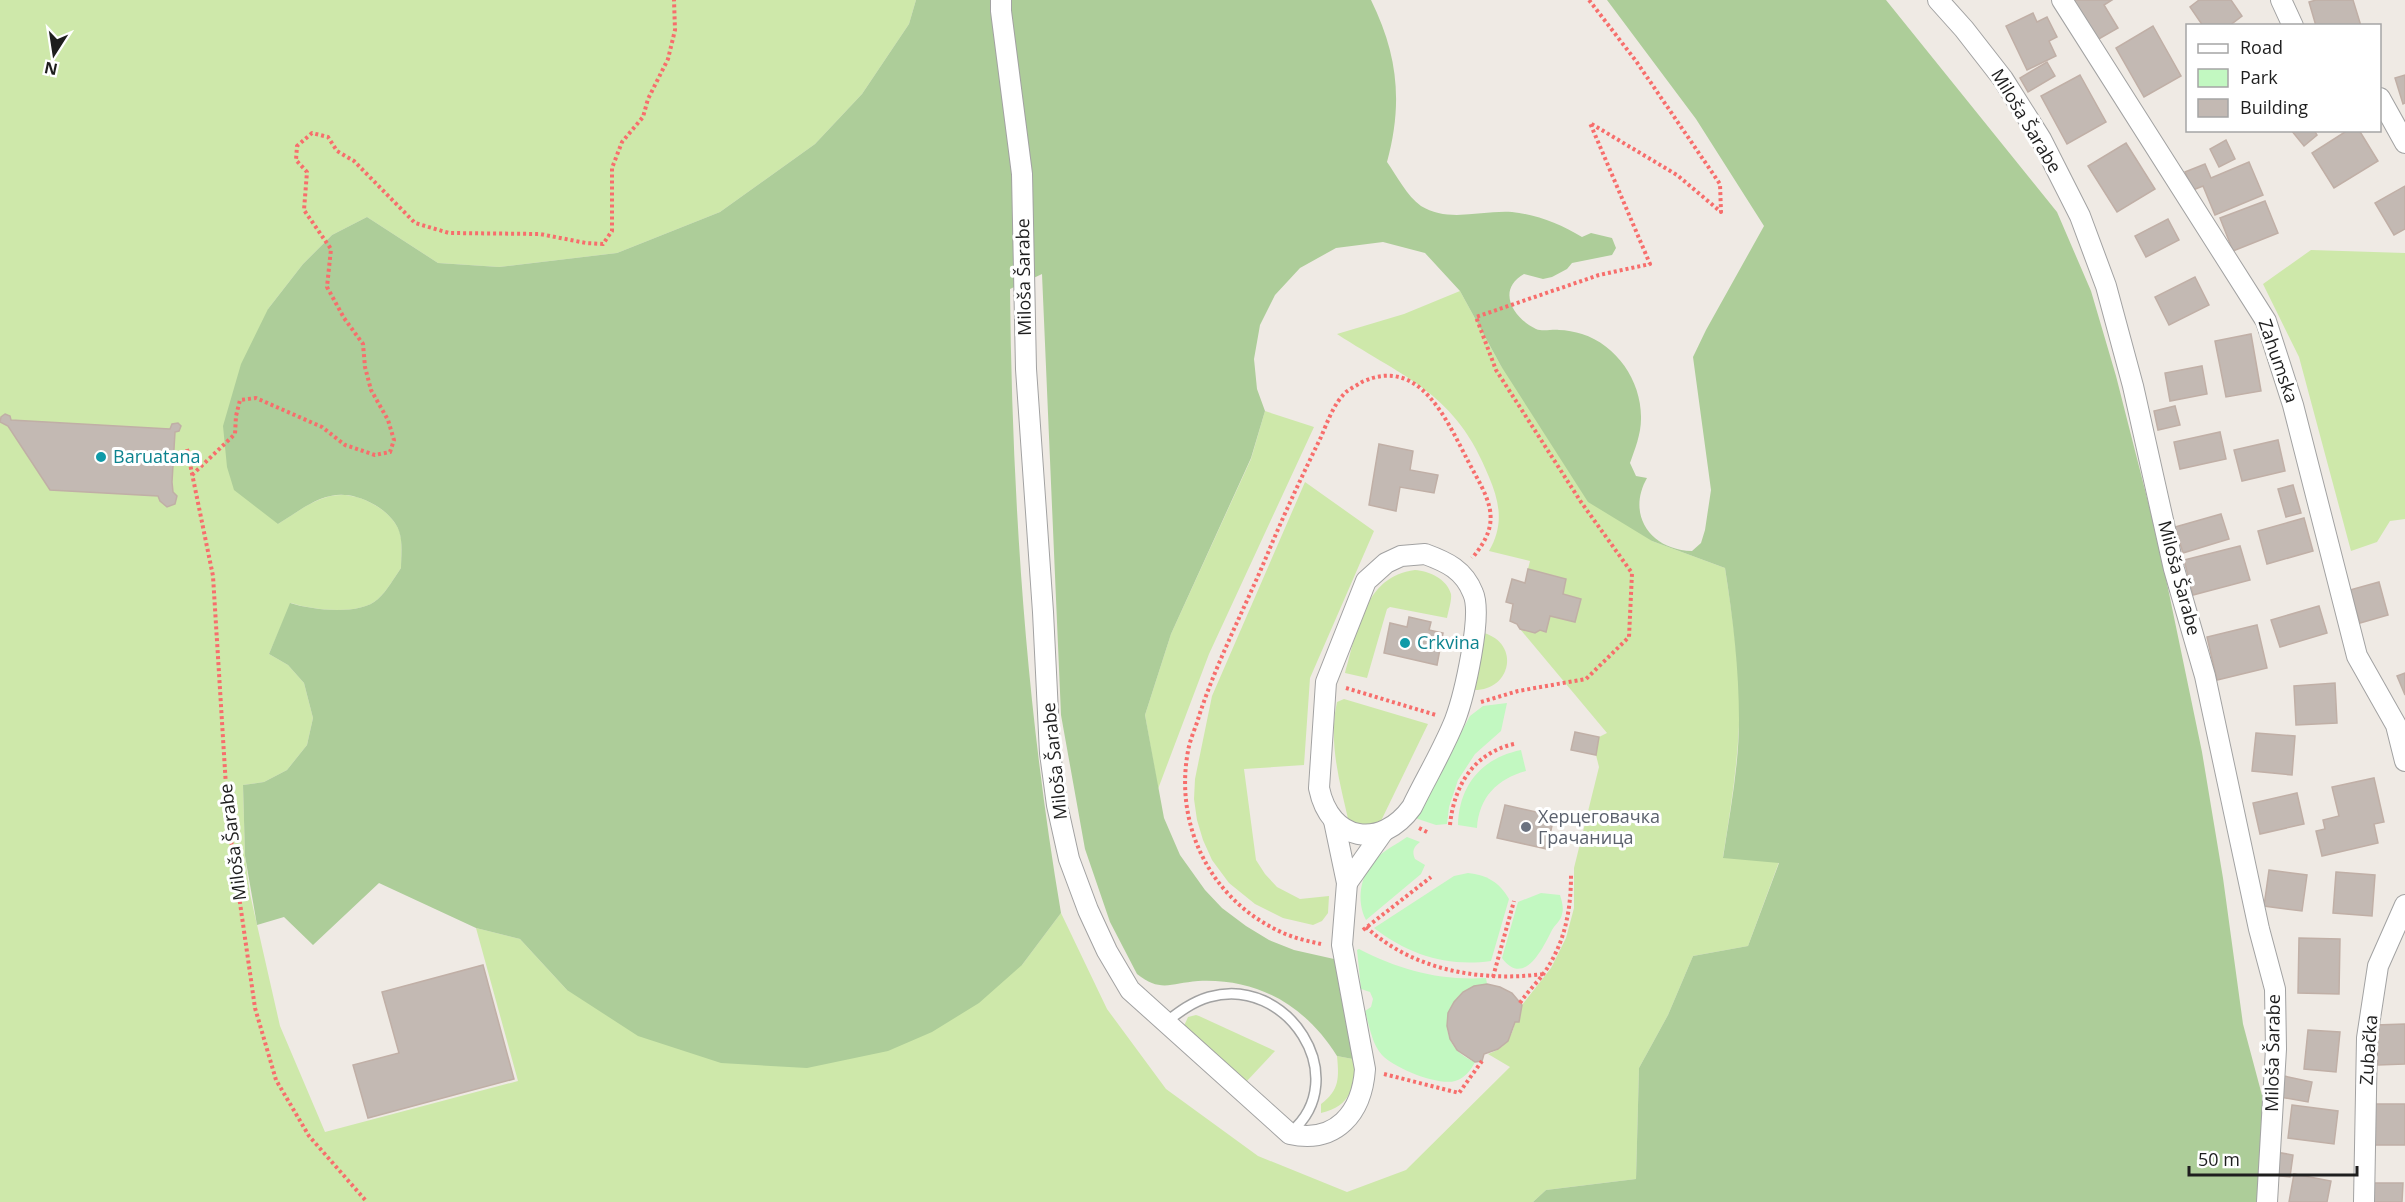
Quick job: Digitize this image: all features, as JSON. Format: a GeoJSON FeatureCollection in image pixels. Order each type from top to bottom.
{"type":"FeatureCollection","features":[{"type":"Feature","properties":{"kind":"street","name":"Miloša Šarabe"},"geometry":{"type":"LineString","coordinates":[[1001,0],[1022,174],[1026,369],[1043,612],[1050,753],[1057,805],[1069,859],[1088,910],[1107,951],[1130,990],[1290,1134]]}},
{"type":"Feature","properties":{"kind":"street","name":"Miloša Šarabe"},"geometry":{"type":"LineString","coordinates":[[1938,0],[1964,29],[2002,79],[2041,139],[2079,216],[2109,297],[2133,387],[2174,569],[2205,676],[2259,929],[2275,989],[2276,1049],[2267,1202]]}},
{"type":"Feature","properties":{"kind":"street","name":"Zahumska"},"geometry":{"type":"LineString","coordinates":[[2062,0],[2266,321],[2293,405],[2357,656],[2396,725],[2404,757]]}},
{"type":"Feature","properties":{"kind":"street"},"geometry":{"type":"LineString","coordinates":[[2281,0],[2292,24]]}},
{"type":"Feature","properties":{"kind":"street"},"geometry":{"type":"LineString","coordinates":[[2381,101],[2405,143]]}},
{"type":"Feature","properties":{"kind":"street"},"geometry":{"type":"LineString","coordinates":[[1290,1134],[1299,1136],[1320,1134],[1341,1124],[1358,1105],[1363,1092],[1365,1069],[1342,945],[1347,883],[1334,821],[1322,803],[1319,788],[1326,682],[1366,581],[1386,563],[1401,556],[1425,554],[1447,561],[1460,572],[1474,595],[1477,608],[1476,625],[1456,715],[1412,807],[1402,820],[1383,832],[1347,883]]}},
{"type":"Feature","properties":{"kind":"street"},"geometry":{"type":"LineString","coordinates":[[1334,821],[1355,833],[1383,832]]}},
{"type":"Feature","properties":{"kind":"street","name":"Zubačka"},"geometry":{"type":"LineString","coordinates":[[2364,1202],[2367,1038],[2378,966],[2405,904]]}},
{"type":"Feature","properties":{"kind":"lane"},"geometry":{"type":"LineString","coordinates":[[1166,1022],[1198,1001],[1226,994],[1242,994],[1257,998],[1285,1013],[1307,1042],[1315,1070],[1312,1100],[1300,1124],[1290,1134]]}},
{"type":"Feature","properties":{"kind":"path"},"geometry":{"type":"LineString","coordinates":[[192,475],[236,434],[236,416],[240,400],[256,398],[322,426],[345,445],[375,455],[390,452],[394,440],[388,420],[371,390],[365,367],[363,344],[344,318],[327,287],[331,249],[304,210],[307,172],[296,160],[297,146],[312,133],[328,137],[337,151],[354,161],[415,223],[449,232],[540,234],[603,244],[612,231],[612,168],[622,142],[643,117],[648,99],[668,59],[675,30],[674,0]]}},
{"type":"Feature","properties":{"kind":"path"},"geometry":{"type":"LineString","coordinates":[[1326,682],[1456,715],[1468,705],[1518,691],[1586,679],[1629,637],[1632,573],[1581,502],[1496,370],[1476,316],[1599,275],[1650,264],[1590,123],[1677,176],[1721,212],[1720,184],[1636,61],[1589,0]]}},
{"type":"Feature","properties":{"kind":"path"},"geometry":{"type":"LineString","coordinates":[[1342,945],[1323,945],[1281,933],[1243,909],[1218,884],[1206,866],[1192,835],[1185,790],[1188,750],[1211,680],[1251,594],[1291,499],[1333,411],[1345,392],[1363,382],[1380,378],[1402,379],[1419,386],[1432,397],[1443,412],[1490,505],[1490,533],[1483,546],[1460,572]]}},
{"type":"Feature","properties":{"kind":"path","name":"Miloša Šarabe"},"geometry":{"type":"LineString","coordinates":[[187,449],[213,576],[228,819],[255,1008],[276,1080],[309,1136],[367,1202]]}},
{"type":"Feature","properties":{"kind":"path"},"geometry":{"type":"LineString","coordinates":[[1450,825],[1456,792],[1469,772],[1487,755],[1501,747],[1514,744]]}},
{"type":"Feature","properties":{"kind":"path"},"geometry":{"type":"LineString","coordinates":[[1520,1003],[1544,974],[1560,944],[1571,897],[1571,875]]}},
{"type":"Feature","properties":{"kind":"path"},"geometry":{"type":"LineString","coordinates":[[1431,877],[1366,927],[1394,947],[1428,963],[1464,973],[1493,977],[1544,974]]}},
{"type":"Feature","properties":{"kind":"path"},"geometry":{"type":"LineString","coordinates":[[1493,977],[1514,901]]}},
{"type":"Feature","properties":{"kind":"path"},"geometry":{"type":"LineString","coordinates":[[1365,1069],[1459,1093],[1482,1061]]}},
{"type":"Feature","properties":{"kind":"green space"},"geometry":{"type":"Polygon","coordinates":[[[0,0],[916,0],[909,24],[862,94],[815,144],[720,212],[617,253],[499,267],[438,263],[367,217],[332,235],[303,264],[268,309],[278,524],[323,498],[346,495],[373,504],[391,518],[397,526],[401,544],[401,568],[378,599],[370,604],[360,608],[336,610],[311,608],[291,603],[269,654],[288,665],[304,683],[313,718],[307,745],[287,770],[264,782],[243,785],[245,856],[250,894],[280,1026],[325,1132],[518,1081],[476,928],[520,939],[567,990],[1022,965],[1061,913],[1107,1009],[1166,1089],[1258,1156],[1347,1192],[1406,1170],[1510,1067],[1488,1054],[1503,1046],[1509,1038],[1515,1022],[1519,1021],[1522,1005],[1551,968],[1566,938],[1574,908],[1574,868],[1599,767],[1596,755],[1599,737],[1607,733],[1520,629],[1535,633],[1540,630],[1546,631],[1550,616],[1575,622],[1581,599],[1563,594],[1566,579],[1528,569],[1530,561],[1489,551],[1497,532],[1499,514],[1496,496],[1476,449],[1461,426],[1445,407],[1426,391],[1337,334],[1404,314],[1460,291],[1501,366],[1652,541],[1725,568],[1736,646],[1739,705],[1735,775],[1723,857],[1779,862],[1748,946],[1693,956],[1668,1015],[1639,1068],[1636,1179],[1546,1190],[1533,1202],[0,1202],[0,0]]]}},
{"type":"Feature","properties":{"kind":"green space"},"geometry":{"type":"Polygon","coordinates":[[[916,0],[1371,0],[1387,40],[1395,80],[1395,120],[1387,162],[1416,202],[1431,211],[1442,214],[1522,213],[1548,221],[1582,237],[1591,233],[1612,238],[1616,248],[1612,255],[1572,263],[1567,269],[1543,279],[1524,274],[1511,288],[1509,296],[1520,318],[1536,329],[1570,331],[1595,339],[1616,356],[1625,367],[1632,379],[1640,405],[1640,430],[1630,463],[1636,476],[1647,478],[1639,505],[1641,517],[1646,528],[1654,537],[1677,549],[1692,551],[1701,543],[1711,490],[1693,357],[1764,226],[1696,119],[1607,0],[1886,0],[2057,212],[2091,291],[2116,376],[2159,545],[2202,752],[2223,878],[2243,1024],[2263,1099],[2264,1150],[2258,1202],[1533,1202],[1546,1190],[1636,1179],[1639,1068],[1668,1015],[1693,956],[1748,946],[1779,863],[1723,858],[1739,737],[1735,644],[1725,568],[1652,541],[1588,502],[1501,366],[1460,291],[1425,253],[1383,242],[1336,248],[1300,268],[1275,295],[1260,325],[1254,359],[1257,389],[1265,411],[1251,458],[1171,634],[1145,715],[1164,818],[1180,855],[1205,890],[1222,908],[1246,926],[1269,940],[1294,950],[1334,959],[1340,975],[1358,1060],[1337,1056],[1311,1023],[1278,999],[1260,990],[1220,981],[1160,985],[1145,980],[1137,974],[1110,922],[1085,849],[1061,715],[1042,274],[1010,289],[1011,367],[1018,524],[1030,680],[1061,913],[1022,965],[979,1003],[932,1032],[888,1051],[807,1068],[721,1063],[638,1036],[567,990],[520,939],[476,928],[379,883],[313,945],[284,917],[257,925],[245,856],[243,785],[264,782],[287,770],[307,745],[313,718],[304,683],[288,665],[269,654],[290,603],[310,608],[336,610],[360,608],[378,599],[401,568],[401,545],[397,527],[389,516],[375,505],[360,498],[336,495],[313,502],[278,524],[234,490],[227,467],[223,426],[241,364],[268,309],[303,264],[332,235],[367,217],[438,263],[499,267],[617,253],[720,212],[815,144],[862,94],[909,24],[916,0]]]}},
{"type":"Feature","properties":{"kind":"green space"},"geometry":{"type":"Polygon","coordinates":[[[2311,250],[2405,253],[2405,519],[2390,521],[2377,542],[2351,551],[2299,357],[2263,284],[2311,250]]]}},
{"type":"Feature","properties":{"kind":"green space"},"geometry":{"type":"Polygon","coordinates":[[[1265,411],[1314,427],[1209,654],[1158,789],[1145,715],[1171,634],[1251,459],[1265,411]]]}},
{"type":"Feature","properties":{"kind":"green space"},"geometry":{"type":"Polygon","coordinates":[[[1305,482],[1374,531],[1310,678],[1304,765],[1244,769],[1256,860],[1265,874],[1277,887],[1300,899],[1329,896],[1328,913],[1322,921],[1313,925],[1283,918],[1255,904],[1229,883],[1212,860],[1203,840],[1194,799],[1195,779],[1212,696],[1305,482]]]}},
{"type":"Feature","properties":{"kind":"green space"},"geometry":{"type":"Polygon","coordinates":[[[1415,570],[1426,572],[1446,584],[1451,594],[1447,618],[1390,607],[1387,609],[1367,678],[1345,673],[1359,624],[1374,594],[1384,583],[1398,574],[1415,570]]]}},
{"type":"Feature","properties":{"kind":"green space"},"geometry":{"type":"Polygon","coordinates":[[[1484,633],[1496,639],[1503,647],[1507,656],[1506,666],[1503,676],[1496,683],[1485,689],[1472,690],[1484,633]]]}},
{"type":"Feature","properties":{"kind":"green space"},"geometry":{"type":"Polygon","coordinates":[[[1344,699],[1428,724],[1379,825],[1349,823],[1334,748],[1337,702],[1344,699]]]}},
{"type":"Feature","properties":{"kind":"green space"},"geometry":{"type":"Polygon","coordinates":[[[1507,703],[1501,731],[1475,754],[1458,780],[1449,807],[1447,824],[1436,825],[1415,818],[1470,716],[1483,706],[1507,703]]]}},
{"type":"Feature","properties":{"kind":"green space"},"geometry":{"type":"Polygon","coordinates":[[[1521,750],[1526,771],[1506,779],[1491,791],[1481,807],[1477,828],[1458,825],[1463,798],[1475,776],[1495,759],[1521,750]]]}},
{"type":"Feature","properties":{"kind":"green space"},"geometry":{"type":"Polygon","coordinates":[[[1407,837],[1420,842],[1413,852],[1415,859],[1425,865],[1421,874],[1366,920],[1361,905],[1361,888],[1366,872],[1379,856],[1407,837]]]}},
{"type":"Feature","properties":{"kind":"green space"},"geometry":{"type":"Polygon","coordinates":[[[1468,873],[1492,880],[1509,899],[1491,961],[1459,962],[1429,957],[1401,945],[1374,928],[1454,876],[1468,873]]]}},
{"type":"Feature","properties":{"kind":"green space"},"geometry":{"type":"Polygon","coordinates":[[[1541,893],[1560,895],[1563,912],[1538,955],[1525,967],[1518,969],[1510,966],[1502,958],[1518,902],[1541,893]]]}},
{"type":"Feature","properties":{"kind":"green space"},"geometry":{"type":"Polygon","coordinates":[[[1357,950],[1390,963],[1436,976],[1486,978],[1487,984],[1472,989],[1460,997],[1452,1007],[1448,1019],[1448,1031],[1452,1043],[1461,1054],[1475,1062],[1465,1076],[1455,1081],[1438,1081],[1417,1075],[1382,1055],[1373,1040],[1365,1011],[1371,1007],[1373,999],[1370,992],[1361,989],[1357,950]]]}},
{"type":"Feature","properties":{"kind":"green space"},"geometry":{"type":"Polygon","coordinates":[[[1196,1015],[1275,1051],[1246,1082],[1184,1026],[1188,1017],[1196,1015]]]}},
{"type":"Feature","properties":{"kind":"green space"},"geometry":{"type":"Polygon","coordinates":[[[1337,1056],[1358,1060],[1352,1087],[1339,1106],[1321,1113],[1321,1104],[1332,1094],[1337,1083],[1337,1056]]]}},
{"type":"Feature","properties":{"kind":"building"},"geometry":{"type":"Polygon","coordinates":[[[2072,0],[2112,0],[2104,5],[2118,28],[2097,40],[2072,0]]]}},
{"type":"Feature","properties":{"kind":"building"},"geometry":{"type":"Polygon","coordinates":[[[2199,0],[2231,0],[2242,16],[2232,24],[2202,24],[2190,7],[2199,0]]]}},
{"type":"Feature","properties":{"kind":"building"},"geometry":{"type":"Polygon","coordinates":[[[2353,0],[2360,24],[2315,24],[2309,2],[2353,0]]]}},
{"type":"Feature","properties":{"kind":"building"},"geometry":{"type":"Polygon","coordinates":[[[2033,13],[2037,22],[2047,17],[2057,37],[2049,41],[2056,56],[2027,70],[2006,26],[2033,13]]]}},
{"type":"Feature","properties":{"kind":"building"},"geometry":{"type":"Polygon","coordinates":[[[2153,26],[2181,76],[2144,97],[2116,48],[2153,26]]]}},
{"type":"Feature","properties":{"kind":"building"},"geometry":{"type":"Polygon","coordinates":[[[2047,62],[2055,76],[2028,92],[2020,78],[2047,62]]]}},
{"type":"Feature","properties":{"kind":"building"},"geometry":{"type":"Polygon","coordinates":[[[2080,75],[2106,122],[2067,144],[2041,96],[2080,75]]]}},
{"type":"Feature","properties":{"kind":"building"},"geometry":{"type":"Polygon","coordinates":[[[2405,75],[2405,103],[2403,104],[2395,78],[2405,75]]]}},
{"type":"Feature","properties":{"kind":"building"},"geometry":{"type":"Polygon","coordinates":[[[2293,132],[2315,132],[2317,135],[2304,146],[2293,132]]]}},
{"type":"Feature","properties":{"kind":"building"},"geometry":{"type":"Polygon","coordinates":[[[2345,132],[2360,132],[2378,161],[2334,188],[2312,153],[2345,132]]]}},
{"type":"Feature","properties":{"kind":"building"},"geometry":{"type":"Polygon","coordinates":[[[2226,140],[2235,159],[2219,167],[2210,149],[2226,140]]]}},
{"type":"Feature","properties":{"kind":"building"},"geometry":{"type":"Polygon","coordinates":[[[2126,143],[2155,189],[2117,212],[2088,166],[2126,143]]]}},
{"type":"Feature","properties":{"kind":"building"},"geometry":{"type":"Polygon","coordinates":[[[2249,162],[2263,195],[2215,215],[2203,186],[2193,190],[2185,172],[2205,164],[2211,178],[2249,162]]]}},
{"type":"Feature","properties":{"kind":"building"},"geometry":{"type":"Polygon","coordinates":[[[2405,186],[2405,229],[2394,235],[2375,203],[2405,186]]]}},
{"type":"Feature","properties":{"kind":"building"},"geometry":{"type":"Polygon","coordinates":[[[2265,201],[2278,233],[2233,251],[2220,218],[2265,201]]]}},
{"type":"Feature","properties":{"kind":"building"},"geometry":{"type":"Polygon","coordinates":[[[2168,219],[2179,240],[2146,257],[2135,236],[2168,219]]]}},
{"type":"Feature","properties":{"kind":"building"},"geometry":{"type":"Polygon","coordinates":[[[2195,277],[2209,305],[2169,325],[2155,297],[2195,277]]]}},
{"type":"Feature","properties":{"kind":"building"},"geometry":{"type":"Polygon","coordinates":[[[2251,334],[2261,391],[2226,397],[2215,341],[2251,334]]]}},
{"type":"Feature","properties":{"kind":"building"},"geometry":{"type":"Polygon","coordinates":[[[2202,366],[2207,394],[2170,401],[2165,373],[2202,366]]]}},
{"type":"Feature","properties":{"kind":"building"},"geometry":{"type":"Polygon","coordinates":[[[2175,406],[2180,425],[2158,430],[2154,411],[2175,406]]]}},
{"type":"Feature","properties":{"kind":"building","name":"Baruatana"},"geometry":{"type":"Polygon","coordinates":[[[5,414],[10,416],[11,420],[170,429],[172,424],[178,423],[181,426],[179,431],[175,432],[172,482],[173,492],[177,496],[175,504],[167,507],[158,496],[50,490],[8,426],[0,422],[1,417],[5,414]]]}},
{"type":"Feature","properties":{"kind":"building"},"geometry":{"type":"Polygon","coordinates":[[[2220,432],[2226,459],[2180,469],[2174,442],[2220,432]]]}},
{"type":"Feature","properties":{"kind":"building"},"geometry":{"type":"Polygon","coordinates":[[[2278,440],[2285,471],[2242,481],[2234,450],[2278,440]]]}},
{"type":"Feature","properties":{"kind":"building"},"geometry":{"type":"Polygon","coordinates":[[[1379,444],[1413,451],[1410,470],[1438,475],[1434,493],[1400,487],[1396,511],[1369,505],[1379,444]]]}},
{"type":"Feature","properties":{"kind":"building"},"geometry":{"type":"Polygon","coordinates":[[[2293,485],[2301,513],[2286,517],[2278,489],[2293,485]]]}},
{"type":"Feature","properties":{"kind":"building"},"geometry":{"type":"Polygon","coordinates":[[[2221,514],[2229,539],[2183,553],[2175,527],[2221,514]]]}},
{"type":"Feature","properties":{"kind":"building"},"geometry":{"type":"Polygon","coordinates":[[[2304,518],[2313,551],[2267,564],[2258,531],[2304,518]]]}},
{"type":"Feature","properties":{"kind":"building"},"geometry":{"type":"Polygon","coordinates":[[[2240,546],[2250,580],[2193,595],[2184,560],[2240,546]]]}},
{"type":"Feature","properties":{"kind":"building"},"geometry":{"type":"Polygon","coordinates":[[[1528,569],[1566,579],[1563,594],[1581,599],[1575,622],[1550,616],[1546,632],[1540,630],[1535,633],[1520,629],[1517,624],[1510,621],[1513,604],[1506,602],[1512,579],[1525,583],[1528,569]]]}},
{"type":"Feature","properties":{"kind":"building"},"geometry":{"type":"Polygon","coordinates":[[[2379,582],[2388,615],[2360,623],[2350,590],[2379,582]]]}},
{"type":"Feature","properties":{"kind":"building"},"geometry":{"type":"Polygon","coordinates":[[[2319,606],[2327,633],[2280,647],[2271,620],[2319,606]]]}},
{"type":"Feature","properties":{"kind":"building"},"geometry":{"type":"Polygon","coordinates":[[[1409,617],[1431,622],[1429,630],[1443,633],[1437,665],[1384,653],[1390,623],[1407,627],[1409,617]]]}},
{"type":"Feature","properties":{"kind":"building"},"geometry":{"type":"Polygon","coordinates":[[[2257,625],[2267,668],[2217,680],[2207,637],[2257,625]]]}},
{"type":"Feature","properties":{"kind":"building"},"geometry":{"type":"Polygon","coordinates":[[[2405,673],[2405,695],[2397,676],[2405,673]]]}},
{"type":"Feature","properties":{"kind":"building"},"geometry":{"type":"Polygon","coordinates":[[[2335,683],[2337,723],[2296,725],[2294,686],[2335,683]]]}},
{"type":"Feature","properties":{"kind":"building"},"geometry":{"type":"Polygon","coordinates":[[[1575,732],[1599,737],[1596,755],[1571,750],[1575,732]]]}},
{"type":"Feature","properties":{"kind":"building"},"geometry":{"type":"Polygon","coordinates":[[[2256,733],[2295,736],[2292,775],[2252,771],[2256,733]]]}},
{"type":"Feature","properties":{"kind":"building"},"geometry":{"type":"Polygon","coordinates":[[[2374,778],[2384,822],[2374,824],[2378,843],[2322,856],[2316,831],[2325,829],[2323,820],[2339,816],[2332,787],[2374,778]]]}},
{"type":"Feature","properties":{"kind":"building"},"geometry":{"type":"Polygon","coordinates":[[[2297,793],[2304,824],[2260,834],[2253,803],[2297,793]]]}},
{"type":"Feature","properties":{"kind":"building","name":"Херцеговачка Грачаница"},"geometry":{"type":"Polygon","coordinates":[[[1505,805],[1554,816],[1547,849],[1497,838],[1505,805]]]}},
{"type":"Feature","properties":{"kind":"building"},"geometry":{"type":"Polygon","coordinates":[[[2269,870],[2307,875],[2302,911],[2264,906],[2269,870]]]}},
{"type":"Feature","properties":{"kind":"building"},"geometry":{"type":"Polygon","coordinates":[[[2336,872],[2375,875],[2372,916],[2333,913],[2336,872]]]}},
{"type":"Feature","properties":{"kind":"building"},"geometry":{"type":"Polygon","coordinates":[[[2299,938],[2340,939],[2339,994],[2298,993],[2299,938]]]}},
{"type":"Feature","properties":{"kind":"building"},"geometry":{"type":"Polygon","coordinates":[[[483,965],[514,1079],[368,1118],[353,1065],[399,1053],[382,992],[483,965]]]}},
{"type":"Feature","properties":{"kind":"building"},"geometry":{"type":"Polygon","coordinates":[[[1487,984],[1512,993],[1522,1005],[1519,1022],[1515,1022],[1508,1041],[1498,1049],[1484,1054],[1482,1061],[1475,1062],[1457,1050],[1450,1039],[1447,1026],[1448,1013],[1463,992],[1474,986],[1487,984]]]}},
{"type":"Feature","properties":{"kind":"building"},"geometry":{"type":"Polygon","coordinates":[[[2405,1024],[2405,1064],[2378,1065],[2376,1025],[2405,1024]]]}},
{"type":"Feature","properties":{"kind":"building"},"geometry":{"type":"Polygon","coordinates":[[[2308,1030],[2340,1032],[2336,1072],[2304,1069],[2308,1030]]]}},
{"type":"Feature","properties":{"kind":"building"},"geometry":{"type":"Polygon","coordinates":[[[2284,1076],[2312,1082],[2308,1102],[2280,1097],[2284,1076]]]}},
{"type":"Feature","properties":{"kind":"building"},"geometry":{"type":"Polygon","coordinates":[[[2369,1104],[2405,1104],[2405,1145],[2370,1145],[2369,1104]]]}},
{"type":"Feature","properties":{"kind":"building"},"geometry":{"type":"Polygon","coordinates":[[[2292,1105],[2338,1111],[2334,1144],[2288,1138],[2292,1105]]]}},
{"type":"Feature","properties":{"kind":"building"},"geometry":{"type":"Polygon","coordinates":[[[2276,1152],[2293,1155],[2290,1177],[2272,1175],[2276,1152]]]}},
{"type":"Feature","properties":{"kind":"building"},"geometry":{"type":"Polygon","coordinates":[[[2294,1174],[2331,1181],[2327,1202],[2289,1202],[2294,1174]]]}},
{"type":"Feature","properties":{"kind":"building"},"geometry":{"type":"Polygon","coordinates":[[[2372,1183],[2403,1183],[2402,1202],[2372,1202],[2372,1183]]]}},
{"type":"Feature","properties":{"kind":"place","name":"Baruatana"},"geometry":{"type":"Point","coordinates":[101,457]}},
{"type":"Feature","properties":{"kind":"place","name":"Crkvina"},"geometry":{"type":"Point","coordinates":[1405,643]}},
{"type":"Feature","properties":{"kind":"place","name":"Херцеговачка Грачаница"},"geometry":{"type":"Point","coordinates":[1526,827]}}]}
